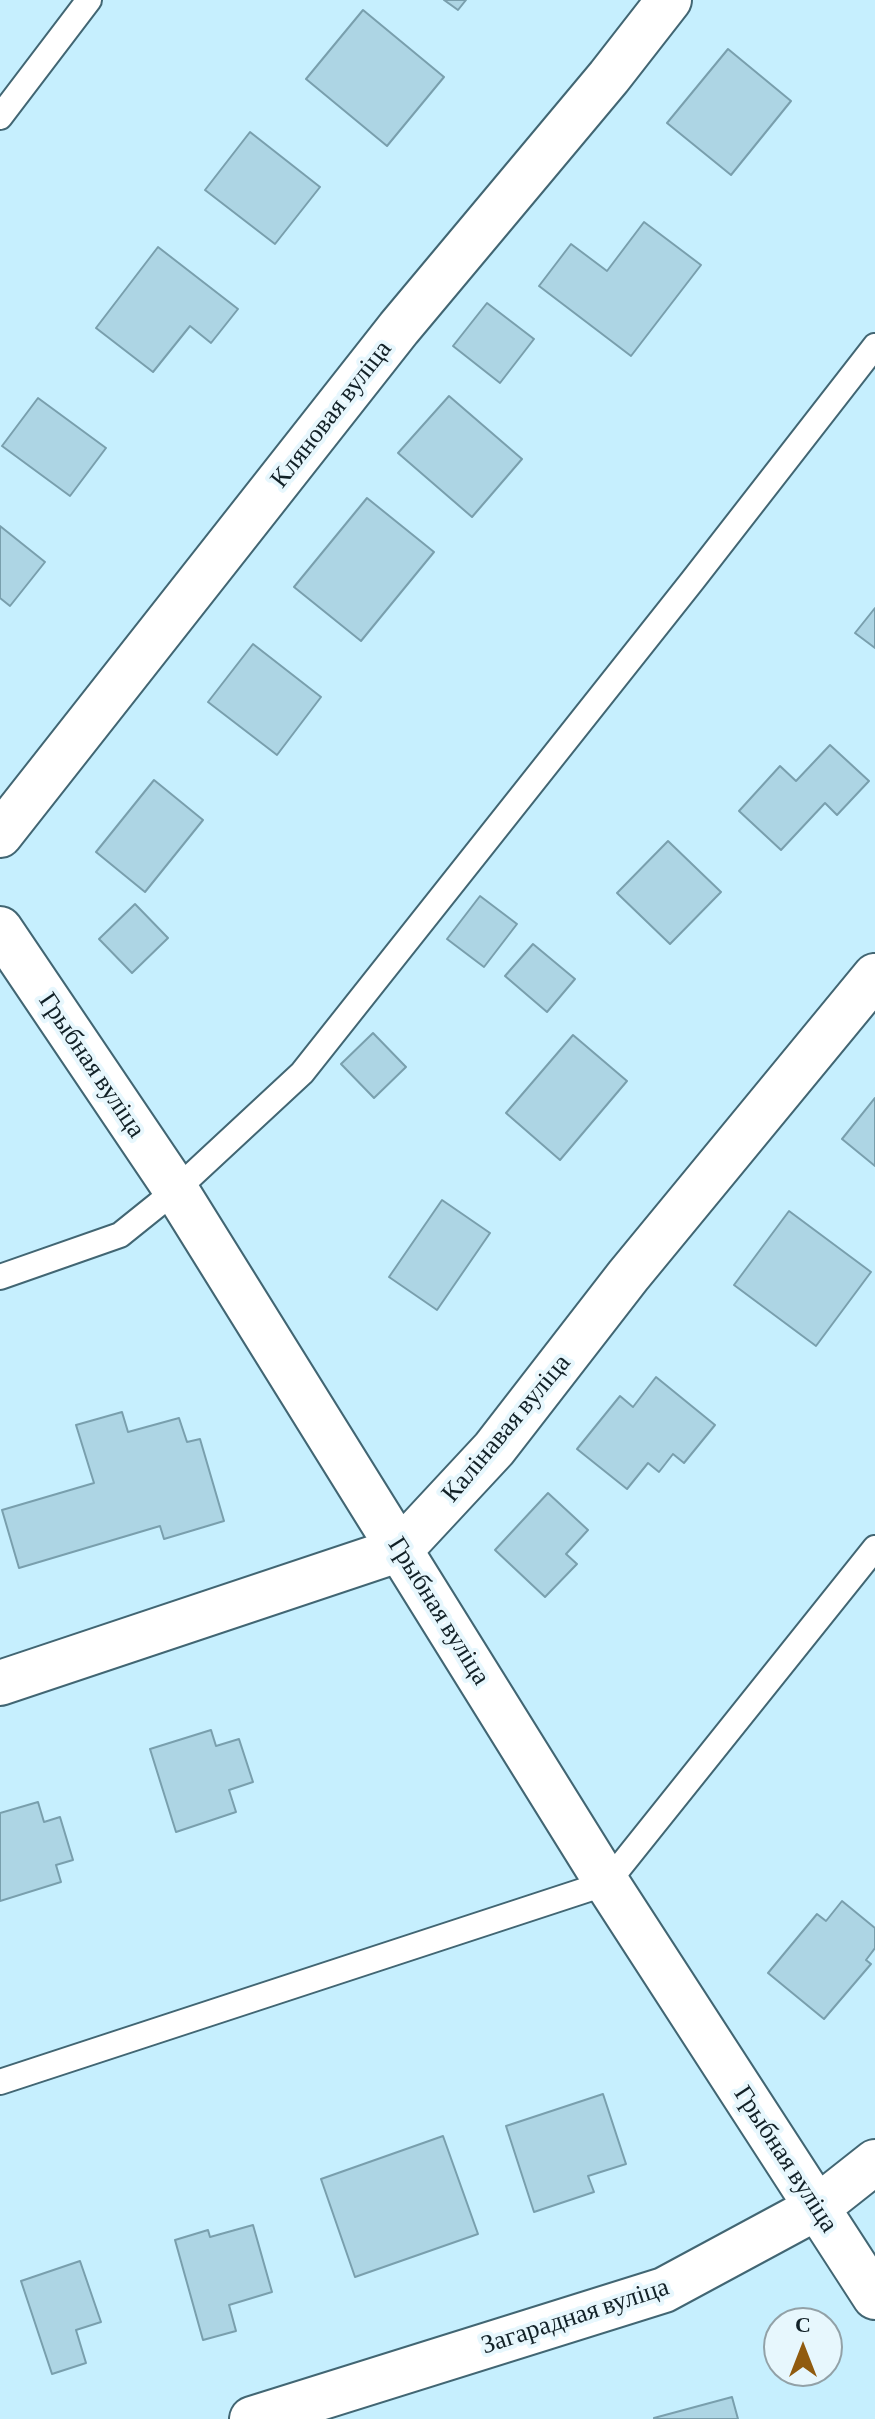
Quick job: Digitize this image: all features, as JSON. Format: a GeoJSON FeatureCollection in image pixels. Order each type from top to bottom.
{"type":"FeatureCollection","features":[{"type":"Feature","properties":{"kind":"street","name":"Кляновая вуліца"},"geometry":{"type":"LineString","coordinates":[[0,835],[399,328],[609,77],[669,0]]}},
{"type":"Feature","properties":{"kind":"street","name":"Грыбная вуліца"},"geometry":{"type":"LineString","coordinates":[[0,929],[176,1190],[607,1883],[875,2297]]}},
{"type":"Feature","properties":{"kind":"street","name":"Калінавая вуліца"},"geometry":{"type":"LineString","coordinates":[[0,1683],[401,1549],[494,1449],[628,1276],[875,976]]}},
{"type":"Feature","properties":{"kind":"street","name":"Загарадная вуліца"},"geometry":{"type":"LineString","coordinates":[[252,2419],[664,2290],[818,2207],[875,2162]]}},
{"type":"Feature","properties":{"kind":"lane"},"geometry":{"type":"LineString","coordinates":[[0,117],[89,0]]}},
{"type":"Feature","properties":{"kind":"lane"},"geometry":{"type":"LineString","coordinates":[[0,1277],[120,1235],[176,1190],[302,1073],[875,346]]}},
{"type":"Feature","properties":{"kind":"lane"},"geometry":{"type":"LineString","coordinates":[[0,2082],[607,1883],[875,1548]]}},
{"type":"Feature","properties":{"kind":"building"},"geometry":{"type":"Polygon","coordinates":[[[444,0],[466,0],[458,10],[444,0]]]}},
{"type":"Feature","properties":{"kind":"building"},"geometry":{"type":"Polygon","coordinates":[[[363,10],[444,77],[387,146],[306,79],[363,10]]]}},
{"type":"Feature","properties":{"kind":"building"},"geometry":{"type":"Polygon","coordinates":[[[728,49],[791,101],[731,175],[667,123],[728,49]]]}},
{"type":"Feature","properties":{"kind":"building"},"geometry":{"type":"Polygon","coordinates":[[[250,132],[320,187],[275,244],[205,190],[250,132]]]}},
{"type":"Feature","properties":{"kind":"building"},"geometry":{"type":"Polygon","coordinates":[[[644,222],[701,265],[631,356],[539,286],[571,244],[607,271],[644,222]]]}},
{"type":"Feature","properties":{"kind":"building"},"geometry":{"type":"Polygon","coordinates":[[[158,247],[238,309],[211,343],[190,326],[153,372],[96,328],[158,247]]]}},
{"type":"Feature","properties":{"kind":"building"},"geometry":{"type":"Polygon","coordinates":[[[487,303],[534,339],[500,383],[453,346],[487,303]]]}},
{"type":"Feature","properties":{"kind":"building"},"geometry":{"type":"Polygon","coordinates":[[[449,396],[522,459],[472,517],[398,453],[449,396]]]}},
{"type":"Feature","properties":{"kind":"building"},"geometry":{"type":"Polygon","coordinates":[[[38,398],[106,448],[70,496],[2,446],[38,398]]]}},
{"type":"Feature","properties":{"kind":"building"},"geometry":{"type":"Polygon","coordinates":[[[367,498],[434,552],[361,641],[294,587],[367,498]]]}},
{"type":"Feature","properties":{"kind":"building"},"geometry":{"type":"Polygon","coordinates":[[[0,526],[45,562],[10,606],[0,598],[0,526]]]}},
{"type":"Feature","properties":{"kind":"building"},"geometry":{"type":"Polygon","coordinates":[[[875,608],[875,648],[855,633],[875,608]]]}},
{"type":"Feature","properties":{"kind":"building"},"geometry":{"type":"Polygon","coordinates":[[[253,644],[321,697],[277,755],[208,702],[253,644]]]}},
{"type":"Feature","properties":{"kind":"building"},"geometry":{"type":"Polygon","coordinates":[[[830,745],[869,781],[837,815],[825,803],[781,850],[739,811],[780,766],[796,781],[830,745]]]}},
{"type":"Feature","properties":{"kind":"building"},"geometry":{"type":"Polygon","coordinates":[[[154,780],[203,820],[145,892],[96,852],[154,780]]]}},
{"type":"Feature","properties":{"kind":"building"},"geometry":{"type":"Polygon","coordinates":[[[668,841],[721,892],[670,944],[617,893],[668,841]]]}},
{"type":"Feature","properties":{"kind":"building"},"geometry":{"type":"Polygon","coordinates":[[[480,896],[517,924],[484,967],[447,939],[480,896]]]}},
{"type":"Feature","properties":{"kind":"building"},"geometry":{"type":"Polygon","coordinates":[[[135,904],[168,938],[132,973],[99,939],[135,904]]]}},
{"type":"Feature","properties":{"kind":"building"},"geometry":{"type":"Polygon","coordinates":[[[533,944],[575,979],[547,1012],[505,976],[533,944]]]}},
{"type":"Feature","properties":{"kind":"building"},"geometry":{"type":"Polygon","coordinates":[[[373,1033],[406,1067],[374,1098],[341,1064],[373,1033]]]}},
{"type":"Feature","properties":{"kind":"building"},"geometry":{"type":"Polygon","coordinates":[[[573,1035],[627,1081],[560,1160],[506,1113],[573,1035]]]}},
{"type":"Feature","properties":{"kind":"building"},"geometry":{"type":"Polygon","coordinates":[[[875,1098],[875,1166],[842,1139],[875,1098]]]}},
{"type":"Feature","properties":{"kind":"building"},"geometry":{"type":"Polygon","coordinates":[[[442,1200],[490,1233],[437,1310],[389,1277],[442,1200]]]}},
{"type":"Feature","properties":{"kind":"building"},"geometry":{"type":"Polygon","coordinates":[[[789,1211],[871,1272],[816,1346],[734,1285],[789,1211]]]}},
{"type":"Feature","properties":{"kind":"building"},"geometry":{"type":"Polygon","coordinates":[[[656,1377],[715,1425],[684,1463],[673,1454],[659,1472],[648,1463],[627,1489],[577,1449],[620,1396],[633,1407],[656,1377]]]}},
{"type":"Feature","properties":{"kind":"building"},"geometry":{"type":"Polygon","coordinates":[[[122,1412],[128,1432],[179,1418],[187,1442],[200,1439],[224,1521],[164,1539],[160,1526],[19,1568],[2,1510],[94,1483],[76,1425],[122,1412]]]}},
{"type":"Feature","properties":{"kind":"building"},"geometry":{"type":"Polygon","coordinates":[[[548,1493],[588,1530],[566,1554],[577,1564],[545,1597],[495,1550],[548,1493]]]}},
{"type":"Feature","properties":{"kind":"building"},"geometry":{"type":"Polygon","coordinates":[[[211,1730],[216,1746],[239,1739],[253,1782],[229,1790],[236,1812],[176,1832],[150,1749],[211,1730]]]}},
{"type":"Feature","properties":{"kind":"building"},"geometry":{"type":"Polygon","coordinates":[[[38,1802],[44,1822],[60,1817],[73,1860],[56,1865],[61,1882],[0,1901],[0,1813],[38,1802]]]}},
{"type":"Feature","properties":{"kind":"building"},"geometry":{"type":"Polygon","coordinates":[[[842,1901],[875,1928],[875,1948],[866,1960],[871,1964],[824,2019],[768,1973],[817,1914],[826,1921],[842,1901]]]}},
{"type":"Feature","properties":{"kind":"building"},"geometry":{"type":"Polygon","coordinates":[[[603,2094],[626,2164],[588,2176],[594,2192],[534,2212],[506,2126],[603,2094]]]}},
{"type":"Feature","properties":{"kind":"building"},"geometry":{"type":"Polygon","coordinates":[[[443,2136],[478,2234],[355,2277],[321,2179],[443,2136]]]}},
{"type":"Feature","properties":{"kind":"building"},"geometry":{"type":"Polygon","coordinates":[[[253,2225],[272,2292],[229,2305],[236,2331],[203,2340],[175,2240],[208,2230],[210,2237],[253,2225]]]}},
{"type":"Feature","properties":{"kind":"building"},"geometry":{"type":"Polygon","coordinates":[[[80,2261],[101,2322],[76,2330],[86,2363],[52,2374],[21,2281],[80,2261]]]}},
{"type":"Feature","properties":{"kind":"building"},"geometry":{"type":"Polygon","coordinates":[[[732,2397],[738,2419],[654,2419],[654,2418],[732,2397]]]}}]}
